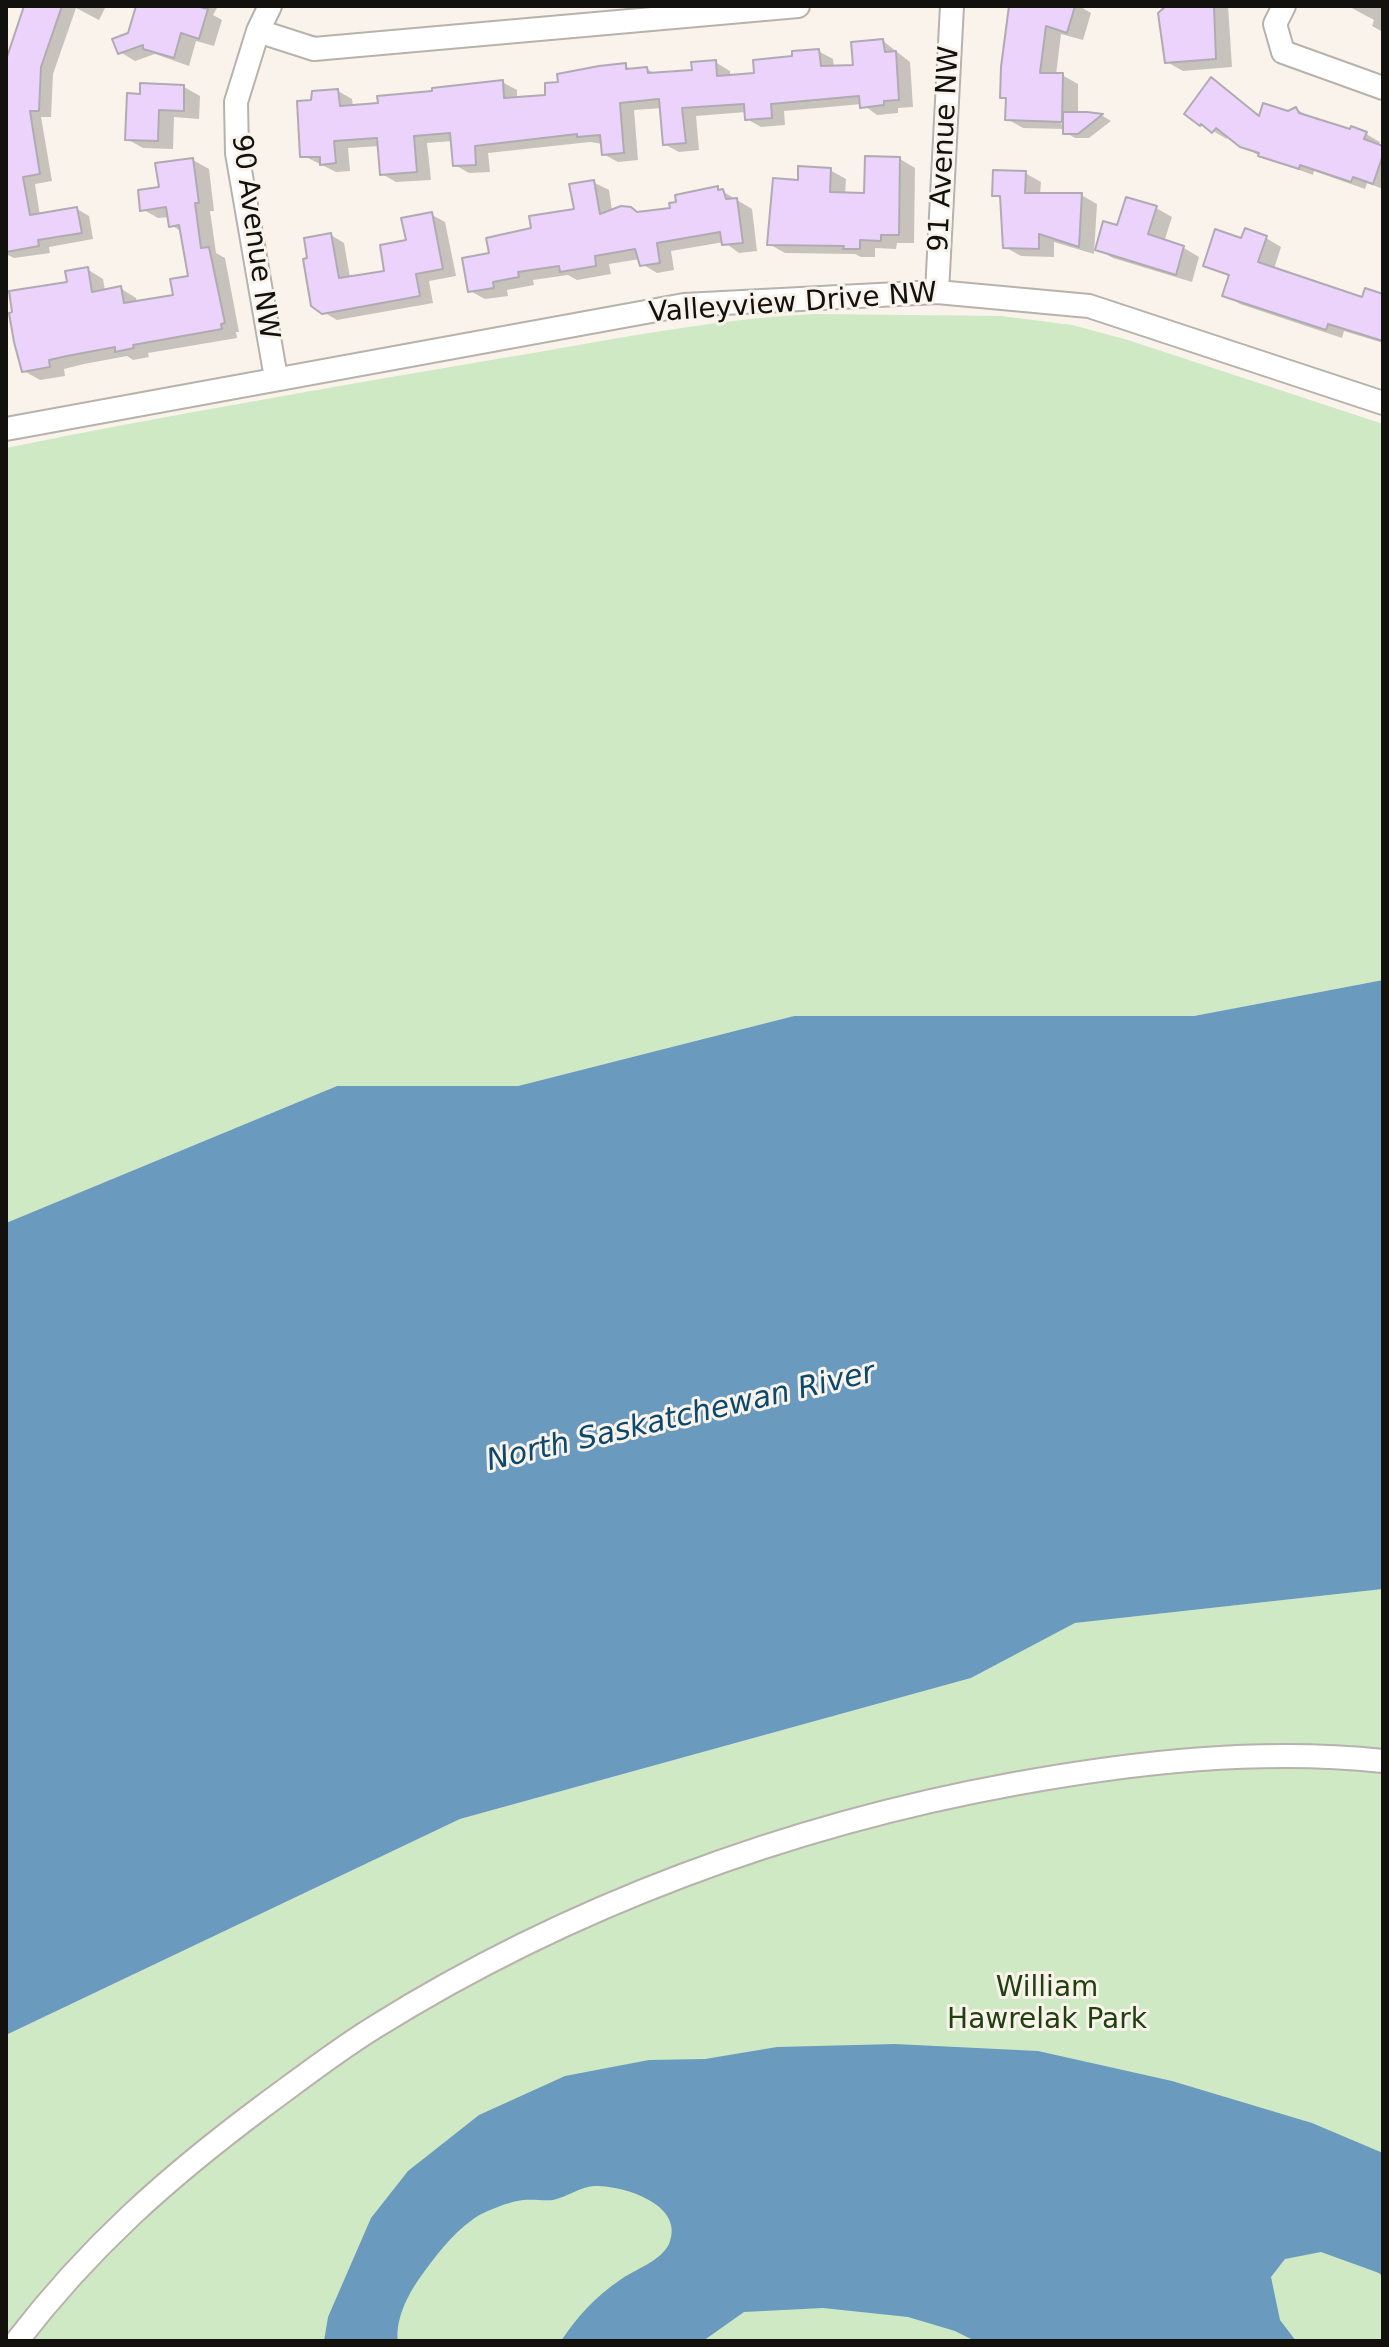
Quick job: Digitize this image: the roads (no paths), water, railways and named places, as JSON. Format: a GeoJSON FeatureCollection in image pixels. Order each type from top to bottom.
{"type":"FeatureCollection","features":[{"type":"Feature","properties":{"kind":"street","name":"90 Avenue NW"},"geometry":{"type":"LineString","coordinates":[[270,6],[258,31],[236,102],[237,153],[276,378]]}},
{"type":"Feature","properties":{"kind":"street"},"geometry":{"type":"LineString","coordinates":[[258,31],[314,49],[798,6]]}},
{"type":"Feature","properties":{"kind":"street","name":"91 Avenue NW"},"geometry":{"type":"LineString","coordinates":[[937,292],[952,6]]}},
{"type":"Feature","properties":{"kind":"street"},"geometry":{"type":"LineString","coordinates":[[1284,6],[1275,24],[1283,52],[1383,88]]}},
{"type":"Feature","properties":{"kind":"street","name":"Valleyview Drive NW"},"geometry":{"type":"LineString","coordinates":[[6,429],[684,305],[937,292],[1089,306],[1383,403]]}},
{"type":"Feature","properties":{"kind":"street"},"geometry":{"type":"LineString","coordinates":[[17,2341],[66,2280],[142,2203],[197,2156],[301,2078],[376,2026],[452,1982],[526,1944],[641,1892],[725,1861],[891,1810],[1055,1776],[1229,1757],[1319,1756],[1383,1761]]}},
{"type":"Feature","properties":{"kind":"water","name":"North Saskatchewan River"},"geometry":{"type":"Polygon","coordinates":[[[1383,980],[1383,1589],[1075,1623],[971,1678],[460,1819],[6,2035],[6,1223],[337,1086],[518,1086],[794,1016],[1194,1016],[1383,980]]]}},
{"type":"Feature","properties":{"kind":"water"},"geometry":{"type":"Polygon","coordinates":[[[895,2044],[1038,2051],[1172,2081],[1312,2123],[1383,2153],[1383,2277],[1321,2252],[1285,2259],[1271,2277],[1280,2320],[1296,2341],[975,2341],[955,2331],[908,2317],[823,2308],[744,2312],[703,2341],[561,2341],[580,2315],[603,2293],[665,2250],[672,2230],[660,2208],[648,2200],[620,2189],[594,2186],[553,2200],[506,2204],[481,2214],[464,2226],[437,2255],[410,2293],[400,2317],[398,2341],[324,2341],[328,2317],[371,2218],[408,2171],[479,2115],[565,2076],[649,2060],[705,2059],[777,2047],[895,2044]]]}},
{"type":"Feature","properties":{"kind":"park label","name":"William Hawrelak Park"},"geometry":{"type":"Point","coordinates":[1047,2005]}}]}
